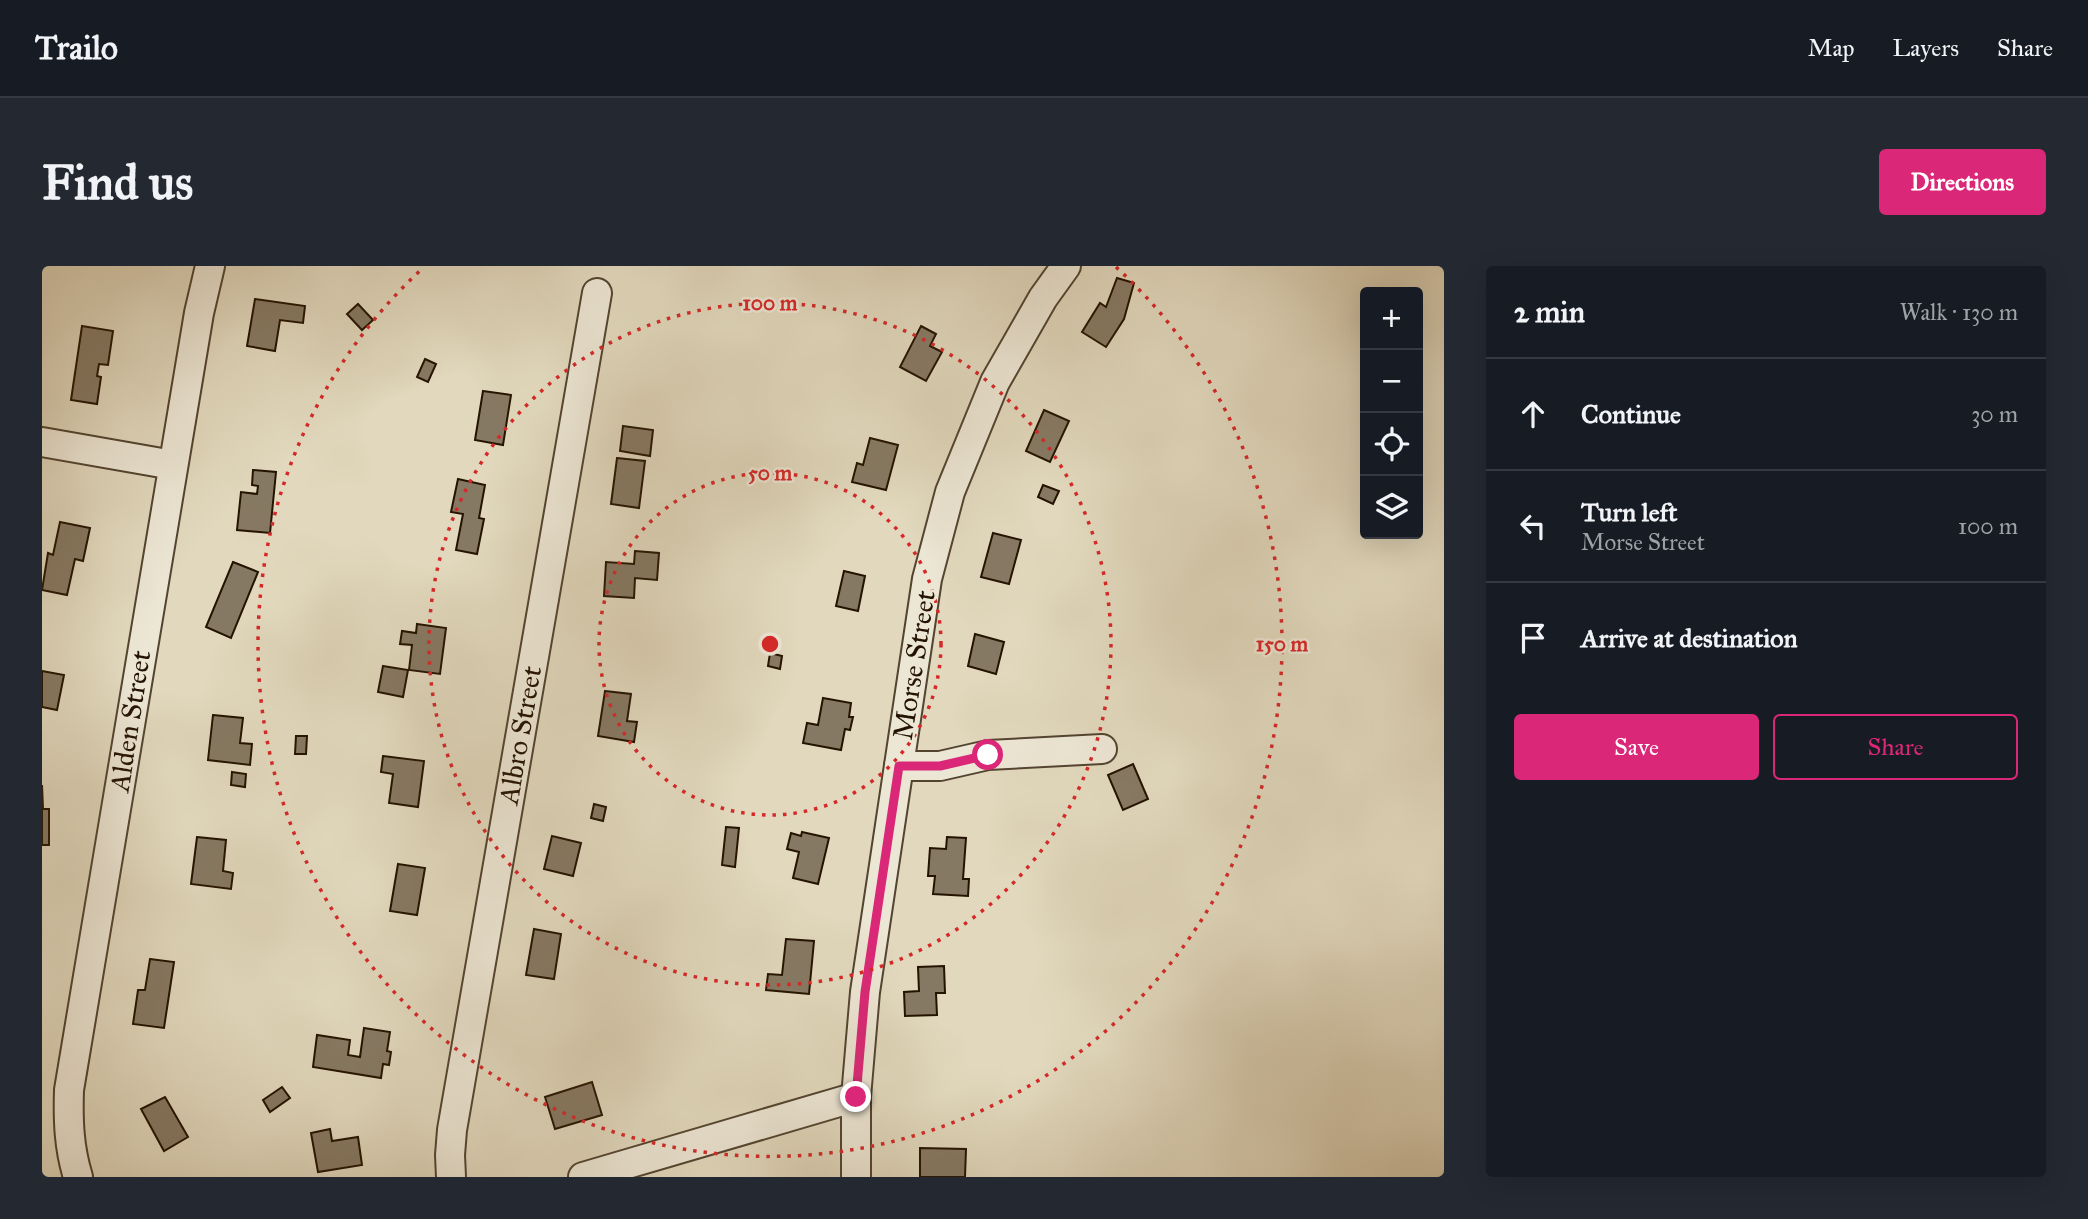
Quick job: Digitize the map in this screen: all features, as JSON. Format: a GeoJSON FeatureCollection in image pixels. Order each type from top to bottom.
{"type":"FeatureCollection","features":[{"type":"Feature","properties":{"kind":"street","name":"Alden Street"},"geometry":{"type":"LineString","coordinates":[[78,1177],[71,1155],[69,1090],[198,313],[210,266]]}},
{"type":"Feature","properties":{"kind":"street","name":"Morse Street"},"geometry":{"type":"LineString","coordinates":[[856,1177],[856,1097],[865,992],[927,579],[950,492],[995,382],[1043,298],[1066,266]]}},
{"type":"Feature","properties":{"kind":"street","name":"Albro Street"},"geometry":{"type":"LineString","coordinates":[[451,1177],[452,1130],[597,293]]}},
{"type":"Feature","properties":{"kind":"street"},"geometry":{"type":"LineString","coordinates":[[42,442],[173,465]]}},
{"type":"Feature","properties":{"kind":"street"},"geometry":{"type":"LineString","coordinates":[[899,766],[940,766],[988,755],[1101,749]]}},
{"type":"Feature","properties":{"kind":"street"},"geometry":{"type":"LineString","coordinates":[[583,1177],[856,1097]]}},
{"type":"Feature","properties":{"kind":"building"},"geometry":{"type":"Polygon","coordinates":[[[1117,278],[1134,283],[1124,319],[1106,347],[1082,332],[1100,303],[1106,307],[1117,278]]]}},
{"type":"Feature","properties":{"kind":"building"},"geometry":{"type":"Polygon","coordinates":[[[255,299],[305,306],[303,323],[280,320],[275,351],[247,346],[255,299]]]}},
{"type":"Feature","properties":{"kind":"building"},"geometry":{"type":"Polygon","coordinates":[[[358,304],[373,320],[362,330],[347,314],[358,304]]]}},
{"type":"Feature","properties":{"kind":"building"},"geometry":{"type":"Polygon","coordinates":[[[82,326],[113,331],[108,365],[99,364],[97,376],[101,377],[97,404],[71,400],[82,326]]]}},
{"type":"Feature","properties":{"kind":"building"},"geometry":{"type":"Polygon","coordinates":[[[921,326],[936,334],[930,346],[942,352],[926,381],[900,367],[921,326]]]}},
{"type":"Feature","properties":{"kind":"building"},"geometry":{"type":"Polygon","coordinates":[[[425,359],[436,364],[428,382],[417,377],[425,359]]]}},
{"type":"Feature","properties":{"kind":"building"},"geometry":{"type":"Polygon","coordinates":[[[483,391],[511,395],[503,445],[475,440],[483,391]]]}},
{"type":"Feature","properties":{"kind":"building"},"geometry":{"type":"Polygon","coordinates":[[[1044,410],[1069,421],[1050,462],[1026,451],[1044,410]]]}},
{"type":"Feature","properties":{"kind":"building"},"geometry":{"type":"Polygon","coordinates":[[[623,426],[653,430],[650,456],[620,451],[623,426]]]}},
{"type":"Feature","properties":{"kind":"building"},"geometry":{"type":"Polygon","coordinates":[[[870,438],[898,445],[886,490],[852,482],[857,463],[863,465],[870,438]]]}},
{"type":"Feature","properties":{"kind":"building"},"geometry":{"type":"Polygon","coordinates":[[[617,458],[645,461],[639,508],[611,504],[617,458]]]}},
{"type":"Feature","properties":{"kind":"building"},"geometry":{"type":"Polygon","coordinates":[[[253,470],[276,472],[270,533],[237,530],[241,492],[257,494],[258,486],[252,485],[253,470]]]}},
{"type":"Feature","properties":{"kind":"building"},"geometry":{"type":"Polygon","coordinates":[[[458,479],[485,485],[479,518],[484,519],[477,554],[456,550],[463,514],[451,512],[458,479]]]}},
{"type":"Feature","properties":{"kind":"building"},"geometry":{"type":"Polygon","coordinates":[[[1043,485],[1059,491],[1053,504],[1038,497],[1043,485]]]}},
{"type":"Feature","properties":{"kind":"building"},"geometry":{"type":"Polygon","coordinates":[[[60,522],[90,528],[83,561],[75,559],[67,595],[42,590],[48,553],[53,555],[60,522]]]}},
{"type":"Feature","properties":{"kind":"building"},"geometry":{"type":"Polygon","coordinates":[[[993,533],[1021,540],[1009,584],[981,577],[993,533]]]}},
{"type":"Feature","properties":{"kind":"building"},"geometry":{"type":"Polygon","coordinates":[[[635,551],[659,553],[657,580],[635,578],[634,598],[604,596],[606,562],[634,564],[635,551]]]}},
{"type":"Feature","properties":{"kind":"building"},"geometry":{"type":"Polygon","coordinates":[[[233,562],[258,572],[231,638],[206,627],[233,562]]]}},
{"type":"Feature","properties":{"kind":"building"},"geometry":{"type":"Polygon","coordinates":[[[844,571],[865,576],[858,611],[836,606],[844,571]]]}},
{"type":"Feature","properties":{"kind":"building"},"geometry":{"type":"Polygon","coordinates":[[[417,624],[446,628],[440,674],[409,670],[412,645],[400,644],[402,631],[416,633],[417,624]]]}},
{"type":"Feature","properties":{"kind":"building"},"geometry":{"type":"Polygon","coordinates":[[[975,634],[1004,642],[996,674],[968,666],[975,634]]]}},
{"type":"Feature","properties":{"kind":"building"},"geometry":{"type":"Polygon","coordinates":[[[770,653],[782,656],[780,669],[768,666],[770,653]]]}},
{"type":"Feature","properties":{"kind":"building"},"geometry":{"type":"Polygon","coordinates":[[[383,666],[408,670],[403,697],[378,692],[383,666]]]}},
{"type":"Feature","properties":{"kind":"building"},"geometry":{"type":"Polygon","coordinates":[[[42,671],[64,675],[57,710],[42,707],[42,671]]]}},
{"type":"Feature","properties":{"kind":"building"},"geometry":{"type":"Polygon","coordinates":[[[605,691],[631,694],[627,721],[637,722],[634,742],[598,736],[605,691]]]}},
{"type":"Feature","properties":{"kind":"building"},"geometry":{"type":"Polygon","coordinates":[[[823,698],[851,703],[849,717],[853,717],[850,730],[845,729],[841,750],[803,743],[807,723],[818,725],[823,698]]]}},
{"type":"Feature","properties":{"kind":"building"},"geometry":{"type":"Polygon","coordinates":[[[213,715],[243,718],[240,743],[252,744],[250,765],[208,760],[213,715]]]}},
{"type":"Feature","properties":{"kind":"building"},"geometry":{"type":"Polygon","coordinates":[[[296,736],[307,736],[306,754],[295,754],[296,736]]]}},
{"type":"Feature","properties":{"kind":"building"},"geometry":{"type":"Polygon","coordinates":[[[383,756],[424,761],[418,807],[389,803],[393,774],[381,772],[383,756]]]}},
{"type":"Feature","properties":{"kind":"building"},"geometry":{"type":"Polygon","coordinates":[[[1133,764],[1148,799],[1123,810],[1108,775],[1133,764]]]}},
{"type":"Feature","properties":{"kind":"building"},"geometry":{"type":"Polygon","coordinates":[[[232,772],[246,774],[245,787],[231,785],[232,772]]]}},
{"type":"Feature","properties":{"kind":"building"},"geometry":{"type":"Polygon","coordinates":[[[42,785],[43,809],[49,809],[49,845],[42,845],[42,785]]]}},
{"type":"Feature","properties":{"kind":"building"},"geometry":{"type":"Polygon","coordinates":[[[594,804],[606,807],[603,821],[591,818],[594,804]]]}},
{"type":"Feature","properties":{"kind":"building"},"geometry":{"type":"Polygon","coordinates":[[[726,827],[739,828],[735,867],[722,865],[726,827]]]}},
{"type":"Feature","properties":{"kind":"building"},"geometry":{"type":"Polygon","coordinates":[[[802,832],[829,838],[818,884],[793,878],[799,852],[787,849],[791,833],[801,836],[802,832]]]}},
{"type":"Feature","properties":{"kind":"building"},"geometry":{"type":"Polygon","coordinates":[[[552,836],[581,843],[573,876],[544,869],[552,836]]]}},
{"type":"Feature","properties":{"kind":"building"},"geometry":{"type":"Polygon","coordinates":[[[197,837],[226,840],[223,871],[233,873],[231,889],[191,884],[197,837]]]}},
{"type":"Feature","properties":{"kind":"building"},"geometry":{"type":"Polygon","coordinates":[[[947,837],[966,838],[963,879],[969,879],[968,896],[933,894],[935,876],[928,876],[930,848],[946,849],[947,837]]]}},
{"type":"Feature","properties":{"kind":"building"},"geometry":{"type":"Polygon","coordinates":[[[398,864],[425,868],[417,915],[390,911],[398,864]]]}},
{"type":"Feature","properties":{"kind":"building"},"geometry":{"type":"Polygon","coordinates":[[[534,929],[561,934],[554,979],[526,975],[534,929]]]}},
{"type":"Feature","properties":{"kind":"building"},"geometry":{"type":"Polygon","coordinates":[[[786,939],[814,941],[809,994],[766,990],[768,974],[782,975],[786,939]]]}},
{"type":"Feature","properties":{"kind":"building"},"geometry":{"type":"Polygon","coordinates":[[[150,959],[174,962],[164,1028],[133,1024],[138,990],[145,990],[150,959]]]}},
{"type":"Feature","properties":{"kind":"building"},"geometry":{"type":"Polygon","coordinates":[[[944,966],[945,993],[936,993],[937,1015],[905,1016],[904,992],[919,991],[918,967],[944,966]]]}},
{"type":"Feature","properties":{"kind":"building"},"geometry":{"type":"Polygon","coordinates":[[[364,1028],[390,1032],[387,1051],[391,1052],[389,1065],[383,1064],[381,1078],[313,1067],[317,1035],[350,1040],[348,1055],[360,1057],[364,1028]]]}},
{"type":"Feature","properties":{"kind":"building"},"geometry":{"type":"Polygon","coordinates":[[[592,1082],[602,1115],[555,1129],[545,1097],[592,1082]]]}},
{"type":"Feature","properties":{"kind":"building"},"geometry":{"type":"Polygon","coordinates":[[[282,1087],[290,1098],[270,1112],[263,1100],[282,1087]]]}},
{"type":"Feature","properties":{"kind":"building"},"geometry":{"type":"Polygon","coordinates":[[[165,1097],[188,1137],[164,1151],[141,1109],[165,1097]]]}},
{"type":"Feature","properties":{"kind":"building"},"geometry":{"type":"Polygon","coordinates":[[[330,1129],[332,1141],[358,1137],[362,1165],[318,1172],[311,1133],[330,1129]]]}},
{"type":"Feature","properties":{"kind":"building"},"geometry":{"type":"Polygon","coordinates":[[[920,1148],[966,1149],[965,1177],[920,1177],[920,1148]]]}},
{"type":"Feature","properties":{"kind":"route"},"geometry":{"type":"LineString","coordinates":[[856,1097],[865,992],[899,766],[940,766],[988,755]]}}]}
